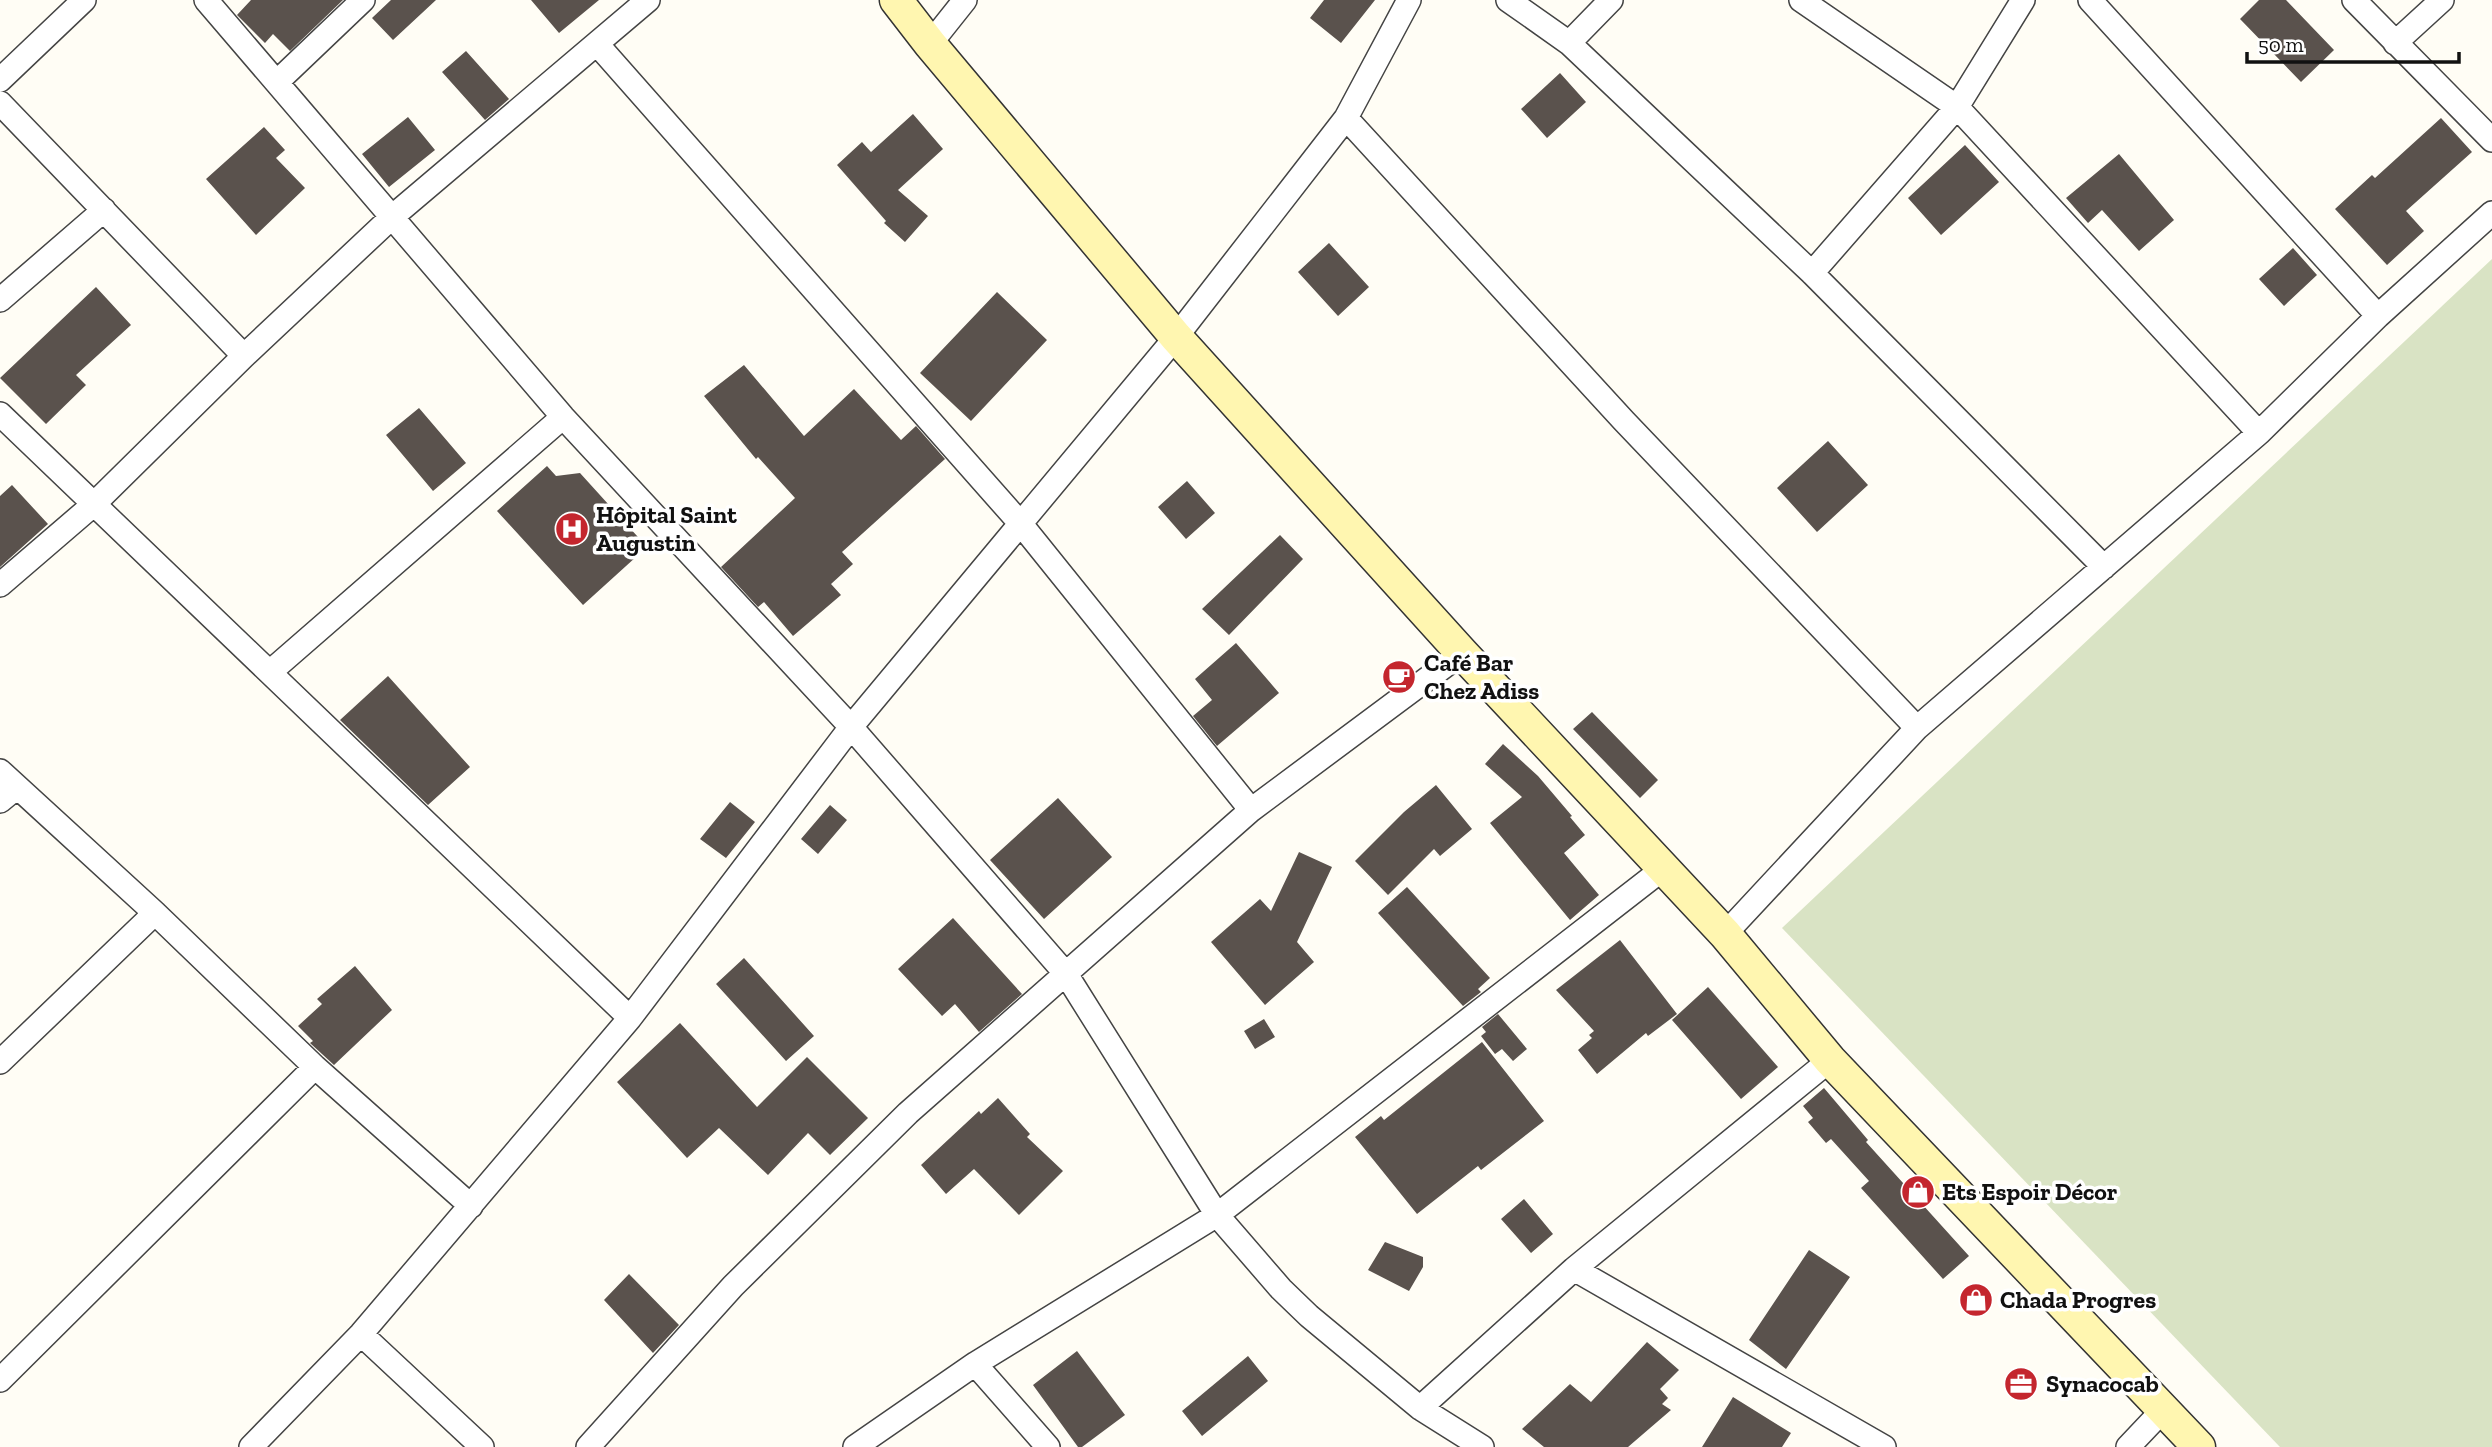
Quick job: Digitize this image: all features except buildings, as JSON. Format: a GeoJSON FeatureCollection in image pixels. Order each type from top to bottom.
{"type":"FeatureCollection","features":[{"type":"Feature","properties":{"kind":"main road"},"geometry":{"type":"LineString","coordinates":[[896,0],[1176,337],[1462,653],[1725,934],[1830,1060],[2199,1447]]}},
{"type":"Feature","properties":{"kind":"street"},"geometry":{"type":"LineString","coordinates":[[0,80],[84,0]]}},
{"type":"Feature","properties":{"kind":"street"},"geometry":{"type":"LineString","coordinates":[[206,0],[564,417],[851,727],[1066,974],[1217,1215],[1281,1289],[1309,1316],[1420,1408],[1482,1447]]}},
{"type":"Feature","properties":{"kind":"street"},"geometry":{"type":"LineString","coordinates":[[278,81],[363,0]]}},
{"type":"Feature","properties":{"kind":"street"},"geometry":{"type":"LineString","coordinates":[[0,585],[93,505],[244,356],[392,218],[648,0]]}},
{"type":"Feature","properties":{"kind":"street"},"geometry":{"type":"LineString","coordinates":[[930,44],[965,0]]}},
{"type":"Feature","properties":{"kind":"street"},"geometry":{"type":"LineString","coordinates":[[251,1447],[361,1334],[630,1018],[851,727],[1176,337],[1346,118],[1409,0]]}},
{"type":"Feature","properties":{"kind":"street"},"geometry":{"type":"LineString","coordinates":[[1508,0],[1569,43],[1812,273],[2104,567]]}},
{"type":"Feature","properties":{"kind":"street"},"geometry":{"type":"LineString","coordinates":[[1569,43],[1611,0]]}},
{"type":"Feature","properties":{"kind":"street"},"geometry":{"type":"LineString","coordinates":[[1801,0],[1957,107],[2259,433]]}},
{"type":"Feature","properties":{"kind":"street"},"geometry":{"type":"LineString","coordinates":[[1812,273],[1957,107],[2024,0]]}},
{"type":"Feature","properties":{"kind":"street"},"geometry":{"type":"LineString","coordinates":[[2090,0],[2378,316]]}},
{"type":"Feature","properties":{"kind":"street"},"geometry":{"type":"LineString","coordinates":[[2354,0],[2492,140]]}},
{"type":"Feature","properties":{"kind":"street"},"geometry":{"type":"LineString","coordinates":[[2395,43],[2442,0]]}},
{"type":"Feature","properties":{"kind":"street"},"geometry":{"type":"LineString","coordinates":[[597,44],[1020,523],[1251,810]]}},
{"type":"Feature","properties":{"kind":"street"},"geometry":{"type":"LineString","coordinates":[[0,103],[244,356]]}},
{"type":"Feature","properties":{"kind":"street"},"geometry":{"type":"LineString","coordinates":[[1346,118],[1624,421],[1917,728]]}},
{"type":"Feature","properties":{"kind":"street"},"geometry":{"type":"LineString","coordinates":[[0,300],[104,210]]}},
{"type":"Feature","properties":{"kind":"street"},"geometry":{"type":"LineString","coordinates":[[1725,934],[1917,728],[2259,433],[2378,316],[2492,213]]}},
{"type":"Feature","properties":{"kind":"street"},"geometry":{"type":"LineString","coordinates":[[0,414],[630,1018]]}},
{"type":"Feature","properties":{"kind":"street"},"geometry":{"type":"LineString","coordinates":[[270,672],[564,417]]}},
{"type":"Feature","properties":{"kind":"street"},"geometry":{"type":"LineString","coordinates":[[588,1447],[733,1286],[898,1122],[1251,810],[1462,653]]}},
{"type":"Feature","properties":{"kind":"street"},"geometry":{"type":"LineString","coordinates":[[0,771],[8,794],[155,913],[314,1067],[471,1206]]}},
{"type":"Feature","properties":{"kind":"street"},"geometry":{"type":"LineString","coordinates":[[855,1447],[975,1364],[1217,1215],[1664,868]]}},
{"type":"Feature","properties":{"kind":"street"},"geometry":{"type":"LineString","coordinates":[[0,1062],[155,913]]}},
{"type":"Feature","properties":{"kind":"street"},"geometry":{"type":"LineString","coordinates":[[1420,1408],[1574,1269],[1830,1060]]}},
{"type":"Feature","properties":{"kind":"street"},"geometry":{"type":"LineString","coordinates":[[0,1380],[314,1067]]}},
{"type":"Feature","properties":{"kind":"street"},"geometry":{"type":"LineString","coordinates":[[1574,1269],[1884,1447]]}},
{"type":"Feature","properties":{"kind":"street"},"geometry":{"type":"LineString","coordinates":[[361,1334],[482,1447]]}},
{"type":"Feature","properties":{"kind":"street"},"geometry":{"type":"LineString","coordinates":[[975,1364],[1048,1447]]}},
{"type":"Feature","properties":{"kind":"street"},"geometry":{"type":"LineString","coordinates":[[2128,1447],[2163,1410]]}},
{"type":"Feature","properties":{"kind":"green space"},"geometry":{"type":"Polygon","coordinates":[[[2492,259],[2492,1447],[2280,1447],[1782,928],[2492,259]]]}},
{"type":"Feature","properties":{"kind":"place","name":"Hôpital Saint Augustin"},"geometry":{"type":"Point","coordinates":[572,529]}},
{"type":"Feature","properties":{"kind":"place","name":"Café Bar Chez Adiss"},"geometry":{"type":"Point","coordinates":[1399,677]}},
{"type":"Feature","properties":{"kind":"place","name":"Ets Espoir Décor"},"geometry":{"type":"Point","coordinates":[1918,1192]}},
{"type":"Feature","properties":{"kind":"place","name":"Chada Progres"},"geometry":{"type":"Point","coordinates":[1976,1300]}},
{"type":"Feature","properties":{"kind":"place","name":"Synacocab"},"geometry":{"type":"Point","coordinates":[2021,1384]}}]}
